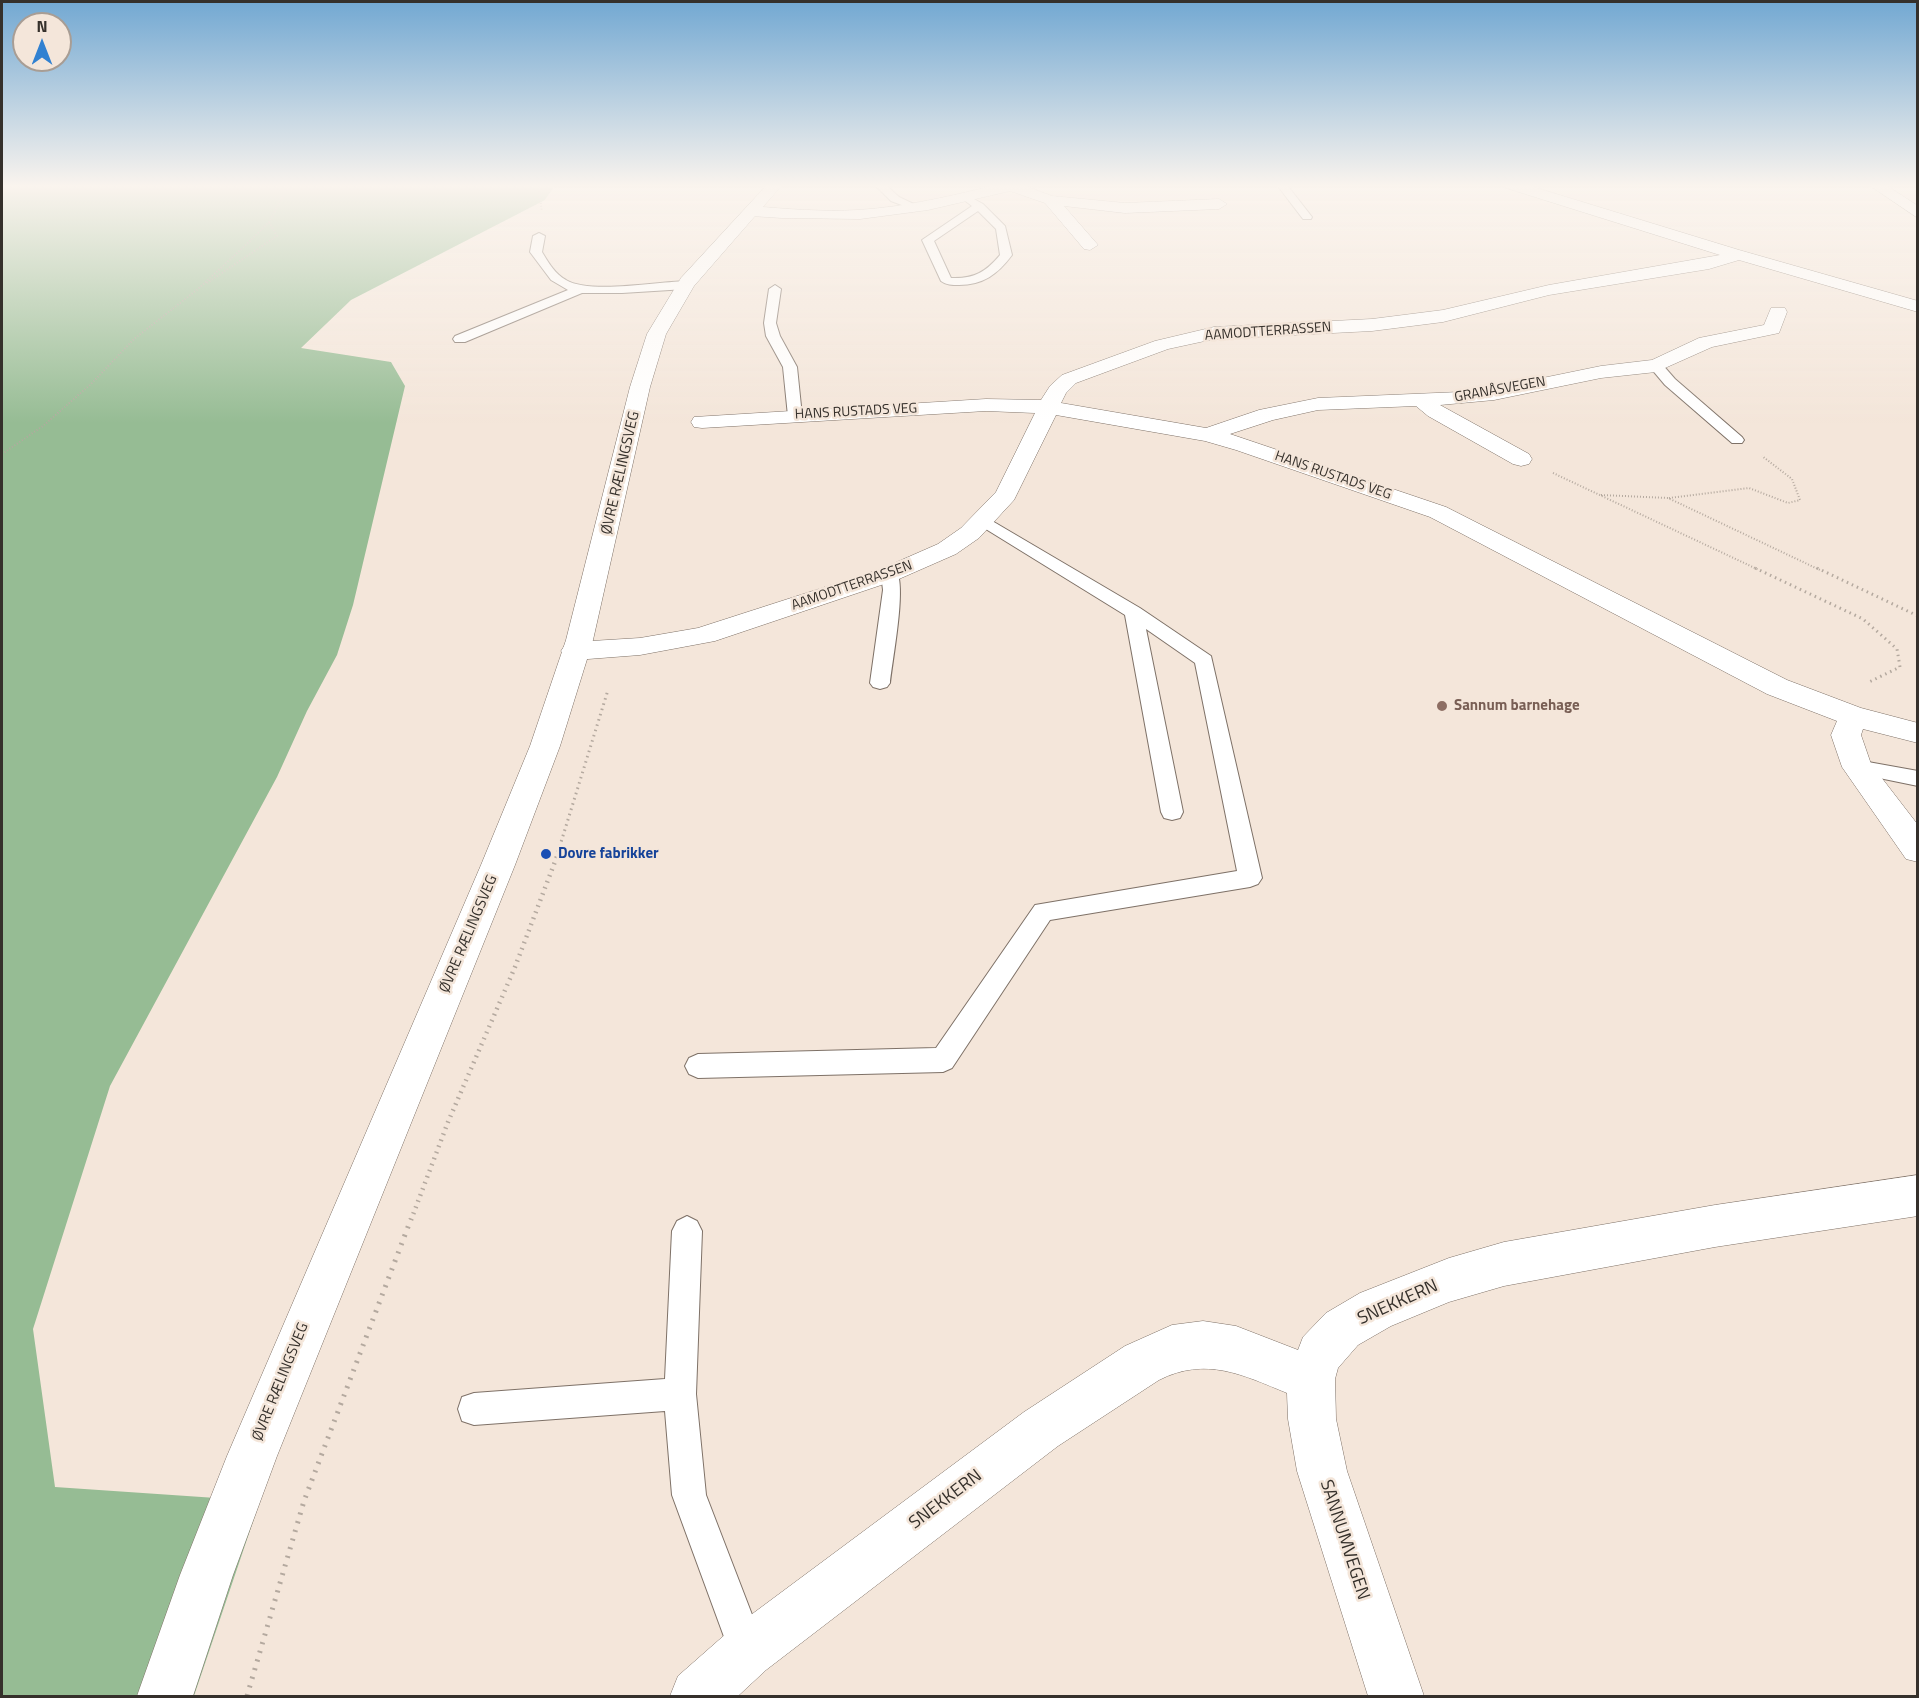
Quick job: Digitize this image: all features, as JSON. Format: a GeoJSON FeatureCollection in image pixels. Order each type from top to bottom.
{"type":"FeatureCollection","features":[{"type":"Feature","properties":{"kind":"street","name":"ØVRE RÆLINGSVEG"},"geometry":{"type":"LineString","coordinates":[[165,1696],[198,1596],[273,1399],[503,851],[557,713],[575,651],[650,354],[662,321],[686,285],[705,264]]}},
{"type":"Feature","properties":{"kind":"street","name":"AAMODTTERRASSEN"},"geometry":{"type":"LineString","coordinates":[[575,651],[675,643],[890,574],[947,549],[982,520],[1006,495],[1058,390],[1069,380],[1162,345],[1214,333],[1372,325],[1443,316],[1549,290],[1708,264]]}},
{"type":"Feature","properties":{"kind":"street"},"geometry":{"type":"LineString","coordinates":[[1770,264],[1917,308]]}},
{"type":"Feature","properties":{"kind":"street","name":"GRANÅSVEGEN"},"geometry":{"type":"LineString","coordinates":[[1207,435],[1267,415],[1318,404],[1423,401],[1494,394],[1600,372],[1656,366],[1706,342],[1772,329],[1778,312]]}},
{"type":"Feature","properties":{"kind":"street"},"geometry":{"type":"LineString","coordinates":[[1423,401],[1435,412],[1521,459]]}},
{"type":"Feature","properties":{"kind":"street","name":"HANS RUSTADS VEG"},"geometry":{"type":"LineString","coordinates":[[702,422],[986,405],[1048,407],[1207,435],[1244,445],[1438,512],[1495,539],[1777,687],[1853,716],[1917,733]]}},
{"type":"Feature","properties":{"kind":"street"},"geometry":{"type":"LineString","coordinates":[[1853,716],[1846,735],[1857,767],[1917,850]]}},
{"type":"Feature","properties":{"kind":"street","name":"SNEKKERN"},"geometry":{"type":"LineString","coordinates":[[699,1696],[747,1651],[1041,1429],[1142,1363],[1172,1348],[1203,1344],[1236,1349],[1311,1379],[1320,1354],[1342,1329],[1376,1309],[1449,1281],[1504,1264],[1917,1195]]}},
{"type":"Feature","properties":{"kind":"street","name":"SANNUMVEGEN"},"geometry":{"type":"LineString","coordinates":[[1311,1379],[1312,1419],[1322,1471],[1396,1696]]}},
{"type":"Feature","properties":{"kind":"lane"},"geometry":{"type":"LineString","coordinates":[[544,264],[551,275],[561,283],[578,290]]}},
{"type":"Feature","properties":{"kind":"lane"},"geometry":{"type":"LineString","coordinates":[[939,264],[947,281],[968,282],[993,273],[999,264]]}},
{"type":"Feature","properties":{"kind":"lane"},"geometry":{"type":"LineString","coordinates":[[460,339],[578,290],[686,285]]}},
{"type":"Feature","properties":{"kind":"lane"},"geometry":{"type":"LineString","coordinates":[[775,289],[770,323],[773,336],[789,367],[795,416]]}},
{"type":"Feature","properties":{"kind":"lane"},"geometry":{"type":"LineString","coordinates":[[1656,366],[1670,382],[1737,440]]}},
{"type":"Feature","properties":{"kind":"lane"},"geometry":{"type":"LineString","coordinates":[[698,1066],[943,1060],[1043,912],[1250,878],[1204,660],[1134,612],[982,520]]}},
{"type":"Feature","properties":{"kind":"lane"},"geometry":{"type":"LineString","coordinates":[[880,683],[892,590],[890,574]]}},
{"type":"Feature","properties":{"kind":"lane"},"geometry":{"type":"LineString","coordinates":[[1134,612],[1172,812]]}},
{"type":"Feature","properties":{"kind":"lane"},"geometry":{"type":"LineString","coordinates":[[1857,767],[1917,779]]}},
{"type":"Feature","properties":{"kind":"lane"},"geometry":{"type":"LineString","coordinates":[[687,1231],[680,1394],[689,1495],[747,1651]]}},
{"type":"Feature","properties":{"kind":"lane"},"geometry":{"type":"LineString","coordinates":[[474,1408],[680,1394]]}},
{"type":"Feature","properties":{"kind":"path"},"geometry":{"type":"LineString","coordinates":[[198,289],[224,264]]}},
{"type":"Feature","properties":{"kind":"path"},"geometry":{"type":"LineString","coordinates":[[2,454],[44,426],[91,384],[134,339],[198,289],[237,264]]}},
{"type":"Feature","properties":{"kind":"path"},"geometry":{"type":"LineString","coordinates":[[1598,495],[1668,498],[1749,488],[1788,503],[1800,500],[1799,486],[1781,468],[1737,440]]}},
{"type":"Feature","properties":{"kind":"path"},"geometry":{"type":"LineString","coordinates":[[1521,459],[1863,619],[1897,649],[1900,667],[1861,686]]}},
{"type":"Feature","properties":{"kind":"path"},"geometry":{"type":"LineString","coordinates":[[1668,498],[1917,616]]}},
{"type":"Feature","properties":{"kind":"path"},"geometry":{"type":"LineString","coordinates":[[247,1696],[304,1501],[448,1122],[515,966],[556,860],[608,690]]}},
{"type":"Feature","properties":{"kind":"green space"},"geometry":{"type":"Polygon","coordinates":[[[2,264],[420,264],[351,300],[301,348],[391,362],[405,386],[353,605],[337,655],[307,711],[277,777],[110,1086],[33,1329],[55,1487],[260,1501],[194,1696],[2,1696],[2,264]]]}},
{"type":"Feature","properties":{"kind":"place","name":"Sannum barnehage"},"geometry":{"type":"Point","coordinates":[1442,706]}},
{"type":"Feature","properties":{"kind":"place","name":"Dovre fabrikker"},"geometry":{"type":"Point","coordinates":[546,854]}}]}
